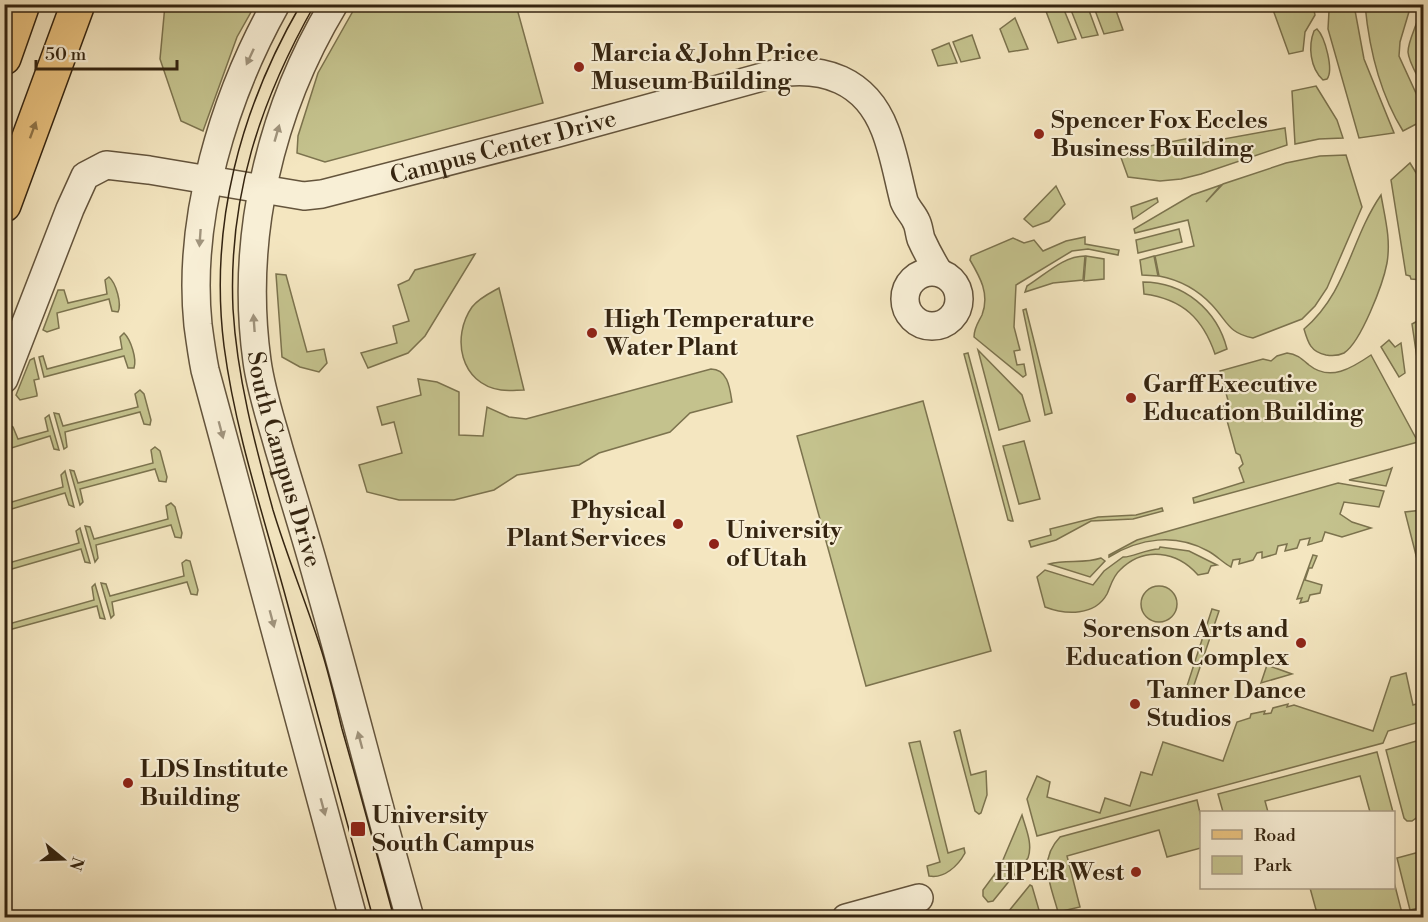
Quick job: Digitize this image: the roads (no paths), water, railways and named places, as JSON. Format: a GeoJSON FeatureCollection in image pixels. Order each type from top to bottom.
{"type":"FeatureCollection","features":[{"type":"Feature","properties":{"kind":"main road"},"geometry":{"type":"LineString","coordinates":[[4,58],[23,4]]}},
{"type":"Feature","properties":{"kind":"main road"},"geometry":{"type":"LineString","coordinates":[[4,205],[78,4]]}},
{"type":"Feature","properties":{"kind":"street"},"geometry":{"type":"LineString","coordinates":[[276,4],[248,60],[232,100],[219,183],[202,212],[197,278],[198,323],[204,370],[353,918]]}},
{"type":"Feature","properties":{"kind":"street","name":"South Campus Drive"},"geometry":{"type":"LineString","coordinates":[[334,4],[322,25],[283,112],[261,189],[252,250],[253,307],[259,371],[266,406],[318,581],[410,918]]}},
{"type":"Feature","properties":{"kind":"street","name":"Campus Center Drive"},"geometry":{"type":"LineString","coordinates":[[4,379],[85,176],[106,165],[303,196],[333,192],[796,70],[820,72],[833,76],[857,90],[872,105],[886,132],[905,205],[905,240],[925,275]]}},
{"type":"Feature","properties":{"kind":"street"},"geometry":{"type":"LineString","coordinates":[[846,918],[919,898]]}},
{"type":"Feature","properties":{"kind":"tram line"},"geometry":{"type":"LineString","coordinates":[[301,4],[261,85],[234,169],[221,256],[220,301],[229,377],[250,470],[373,918]]}},
{"type":"Feature","properties":{"kind":"tram line"},"geometry":{"type":"LineString","coordinates":[[315,4],[278,77],[252,151],[242,189],[233,268],[235,334],[253,436],[266,485],[278,527],[323,656],[394,918]]}},
{"type":"Feature","properties":{"kind":"place","name":"Marcia & John Price Museum Building"},"geometry":{"type":"Point","coordinates":[579,67]}},
{"type":"Feature","properties":{"kind":"place","name":"Spencer Fox Eccles Business Building"},"geometry":{"type":"Point","coordinates":[1039,134]}},
{"type":"Feature","properties":{"kind":"place","name":"High Temperature Water Plant"},"geometry":{"type":"Point","coordinates":[592,333]}},
{"type":"Feature","properties":{"kind":"place","name":"Garff Executive Education Building"},"geometry":{"type":"Point","coordinates":[1131,398]}},
{"type":"Feature","properties":{"kind":"place","name":"Physical Plant Services"},"geometry":{"type":"Point","coordinates":[678,524]}},
{"type":"Feature","properties":{"kind":"place","name":"University of Utah"},"geometry":{"type":"Point","coordinates":[714,544]}},
{"type":"Feature","properties":{"kind":"place","name":"Sorenson Arts and Education Complex"},"geometry":{"type":"Point","coordinates":[1301,643]}},
{"type":"Feature","properties":{"kind":"place","name":"Tanner Dance Studios"},"geometry":{"type":"Point","coordinates":[1135,704]}},
{"type":"Feature","properties":{"kind":"place","name":"LDS Institute Building"},"geometry":{"type":"Point","coordinates":[128,783]}},
{"type":"Feature","properties":{"kind":"place","name":"University South Campus"},"geometry":{"type":"Point","coordinates":[358,829]}},
{"type":"Feature","properties":{"kind":"place","name":"HPER West"},"geometry":{"type":"Point","coordinates":[1136,872]}}]}
